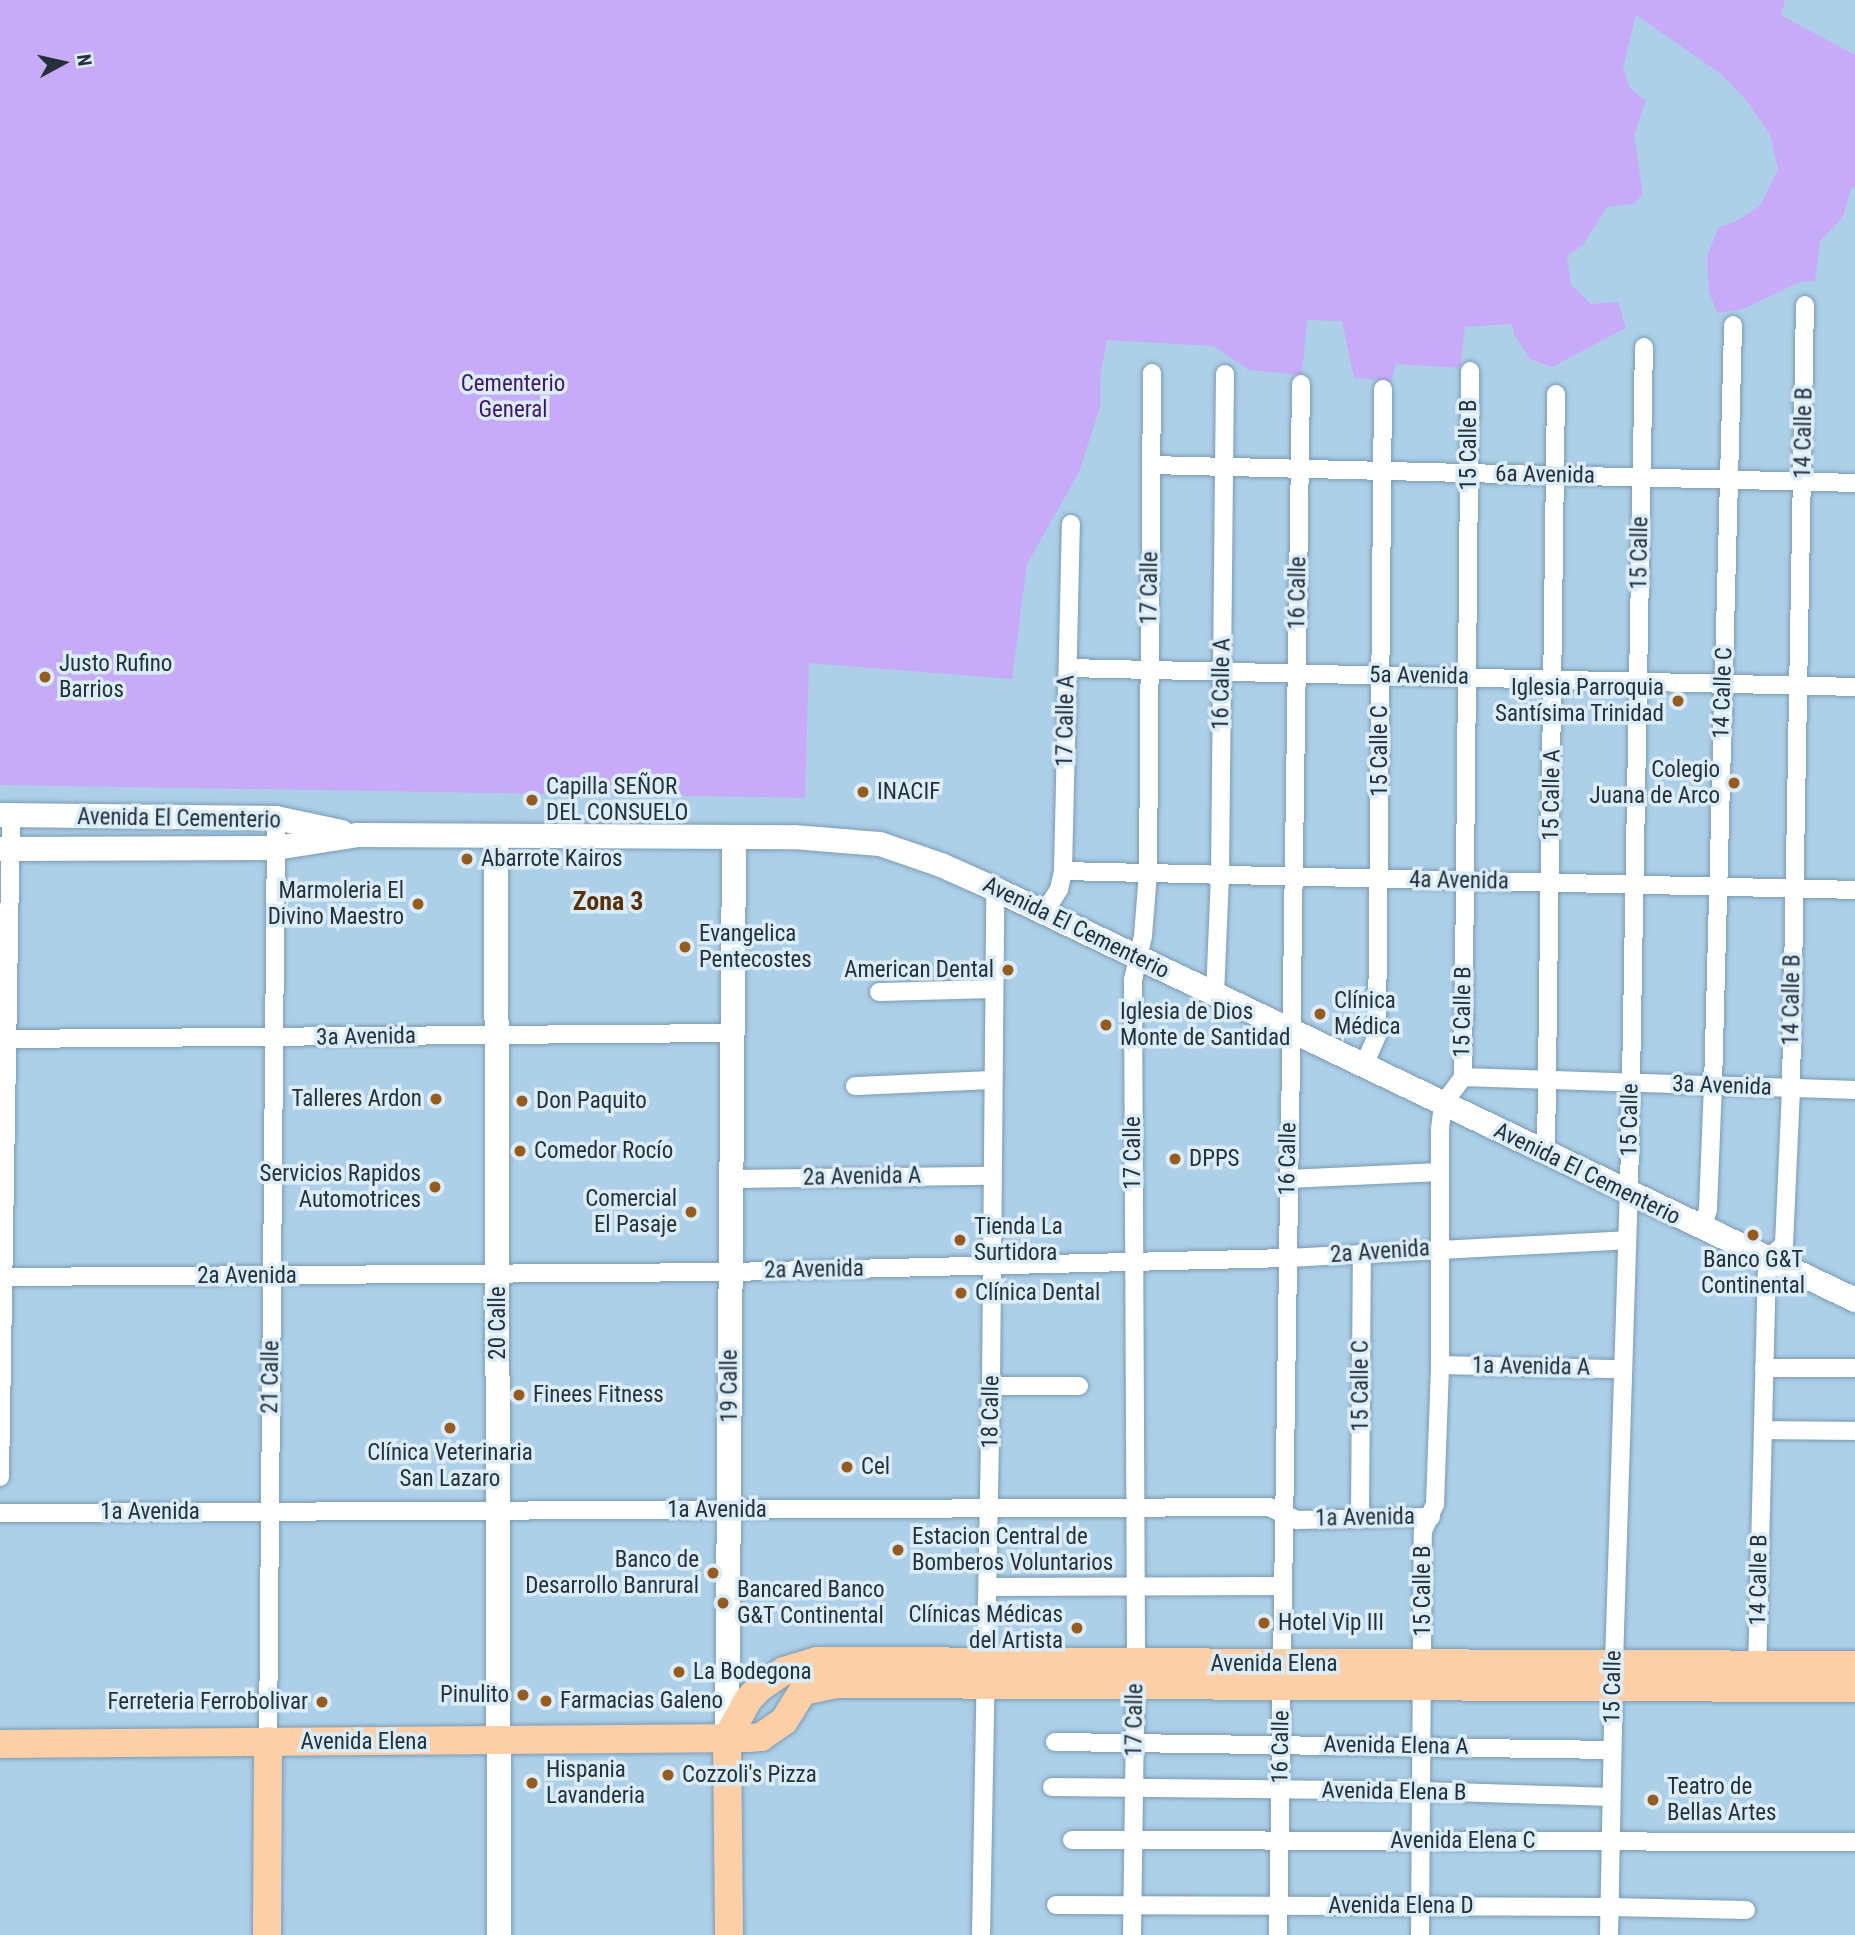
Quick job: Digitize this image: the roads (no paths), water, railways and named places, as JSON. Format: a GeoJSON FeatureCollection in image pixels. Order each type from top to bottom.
{"type":"FeatureCollection","features":[{"type":"Feature","properties":{"kind":"main road","name":"Avenida El Cementerio"},"geometry":{"type":"LineString","coordinates":[[6,815],[276,818],[357,835]]}},
{"type":"Feature","properties":{"kind":"main road","name":"Avenida El Cementerio"},"geometry":{"type":"LineString","coordinates":[[5,849],[276,848],[357,835],[794,837],[880,844],[941,864],[995,889],[1766,1260],[1854,1296]]}},
{"type":"Feature","properties":{"kind":"main road","name":"20 Calle"},"geometry":{"type":"LineString","coordinates":[[496,837],[499,1935]]}},
{"type":"Feature","properties":{"kind":"main road","name":"19 Calle"},"geometry":{"type":"LineString","coordinates":[[729,1935],[727,1738],[734,837]]}},
{"type":"Feature","properties":{"kind":"main road","name":"Avenida Elena"},"geometry":{"type":"LineString","coordinates":[[727,1738],[748,1700],[759,1688],[800,1665],[837,1660],[986,1672],[1422,1676],[1757,1675],[1855,1665]]}},
{"type":"Feature","properties":{"kind":"main road","name":"Avenida Elena"},"geometry":{"type":"LineString","coordinates":[[0,1744],[499,1742],[761,1737],[784,1721],[803,1691],[820,1685],[986,1672]]}},
{"type":"Feature","properties":{"kind":"main road","name":"Avenida Elena"},"geometry":{"type":"LineString","coordinates":[[1757,1675],[1855,1688]]}},
{"type":"Feature","properties":{"kind":"main road","name":"21 Calle"},"geometry":{"type":"LineString","coordinates":[[267,1935],[268,1741]]}},
{"type":"Feature","properties":{"kind":"street","name":"14 Calle B"},"geometry":{"type":"LineString","coordinates":[[1757,1675],[1766,1260],[1784,1244],[1791,1088],[1804,481],[1805,305]]}},
{"type":"Feature","properties":{"kind":"street","name":"14 Calle C"},"geometry":{"type":"LineString","coordinates":[[1702,1229],[1708,1209],[1713,1086],[1733,325]]}},
{"type":"Feature","properties":{"kind":"street","name":"15 Calle"},"geometry":{"type":"LineString","coordinates":[[1609,1935],[1613,1675],[1629,1194],[1644,347]]}},
{"type":"Feature","properties":{"kind":"street","name":"15 Calle B"},"geometry":{"type":"LineString","coordinates":[[1422,1676],[1423,1531],[1432,1517],[1435,1504],[1440,1366],[1440,1171],[1443,1104],[1463,1077],[1469,371]]}},
{"type":"Feature","properties":{"kind":"street","name":"17 Calle"},"geometry":{"type":"LineString","coordinates":[[1132,1935],[1135,1674],[1133,980],[1143,936],[1148,873],[1152,373]]}},
{"type":"Feature","properties":{"kind":"street","name":"16 Calle A"},"geometry":{"type":"LineString","coordinates":[[1215,995],[1220,875],[1224,374]]}},
{"type":"Feature","properties":{"kind":"street","name":"16 Calle"},"geometry":{"type":"LineString","coordinates":[[1278,1935],[1289,1031],[1295,877],[1301,384]]}},
{"type":"Feature","properties":{"kind":"street","name":"15 Calle C"},"geometry":{"type":"LineString","coordinates":[[1363,1067],[1377,1035],[1383,389]]}},
{"type":"Feature","properties":{"kind":"street","name":"15 Calle A"},"geometry":{"type":"LineString","coordinates":[[1546,1153],[1556,394]]}},
{"type":"Feature","properties":{"kind":"street","name":"6a Avenida"},"geometry":{"type":"LineString","coordinates":[[1152,464],[1855,483]]}},
{"type":"Feature","properties":{"kind":"street","name":"17 Calle A"},"geometry":{"type":"LineString","coordinates":[[1043,914],[1059,889],[1063,872],[1071,524]]}},
{"type":"Feature","properties":{"kind":"street","name":"5a Avenida"},"geometry":{"type":"LineString","coordinates":[[1068,668],[1855,687]]}},
{"type":"Feature","properties":{"kind":"street"},"geometry":{"type":"LineString","coordinates":[[0,1476],[6,815]]}},
{"type":"Feature","properties":{"kind":"street","name":"21 Calle"},"geometry":{"type":"LineString","coordinates":[[268,1741],[276,818]]}},
{"type":"Feature","properties":{"kind":"street","name":"4a Avenida"},"geometry":{"type":"LineString","coordinates":[[1063,872],[1855,890]]}},
{"type":"Feature","properties":{"kind":"street","name":"18 Calle"},"geometry":{"type":"LineString","coordinates":[[981,1935],[991,1386],[995,889]]}},
{"type":"Feature","properties":{"kind":"street"},"geometry":{"type":"LineString","coordinates":[[879,992],[994,989]]}},
{"type":"Feature","properties":{"kind":"street","name":"3a Avenida"},"geometry":{"type":"LineString","coordinates":[[4,1039],[733,1033]]}},
{"type":"Feature","properties":{"kind":"street","name":"3a Avenida"},"geometry":{"type":"LineString","coordinates":[[1463,1077],[1855,1090]]}},
{"type":"Feature","properties":{"kind":"street"},"geometry":{"type":"LineString","coordinates":[[855,1086],[993,1080]]}},
{"type":"Feature","properties":{"kind":"street"},"geometry":{"type":"LineString","coordinates":[[1287,1179],[1440,1171]]}},
{"type":"Feature","properties":{"kind":"street","name":"2a Avenida A"},"geometry":{"type":"LineString","coordinates":[[731,1179],[992,1175]]}},
{"type":"Feature","properties":{"kind":"street","name":"2a Avenida"},"geometry":{"type":"LineString","coordinates":[[2,1277],[730,1272],[1287,1258],[1627,1240]]}},
{"type":"Feature","properties":{"kind":"street","name":"15 Calle C"},"geometry":{"type":"LineString","coordinates":[[1360,1518],[1362,1253]]}},
{"type":"Feature","properties":{"kind":"street","name":"1a Avenida A"},"geometry":{"type":"LineString","coordinates":[[1440,1366],[1622,1369]]}},
{"type":"Feature","properties":{"kind":"street"},"geometry":{"type":"LineString","coordinates":[[1764,1368],[1855,1368]]}},
{"type":"Feature","properties":{"kind":"street"},"geometry":{"type":"LineString","coordinates":[[991,1386],[1079,1386]]}},
{"type":"Feature","properties":{"kind":"street"},"geometry":{"type":"LineString","coordinates":[[1763,1430],[1855,1431]]}},
{"type":"Feature","properties":{"kind":"street","name":"1a Avenida"},"geometry":{"type":"LineString","coordinates":[[0,1513],[1269,1507],[1297,1520],[1432,1517]]}},
{"type":"Feature","properties":{"kind":"street"},"geometry":{"type":"LineString","coordinates":[[988,1587],[1282,1586]]}},
{"type":"Feature","properties":{"kind":"street"},"geometry":{"type":"LineString","coordinates":[[1420,1935],[1422,1676]]}},
{"type":"Feature","properties":{"kind":"street","name":"Avenida Elena A"},"geometry":{"type":"LineString","coordinates":[[1055,1742],[1421,1745],[1612,1750]]}},
{"type":"Feature","properties":{"kind":"street","name":"Avenida Elena B"},"geometry":{"type":"LineString","coordinates":[[1052,1787],[1421,1791],[1611,1797]]}},
{"type":"Feature","properties":{"kind":"street","name":"Avenida Elena C"},"geometry":{"type":"LineString","coordinates":[[1072,1840],[1855,1842]]}},
{"type":"Feature","properties":{"kind":"street","name":"Avenida Elena D"},"geometry":{"type":"LineString","coordinates":[[1056,1906],[1132,1904],[1746,1910]]}},
{"type":"Feature","properties":{"kind":"place","name":"Justo Rufino Barrios"},"geometry":{"type":"Point","coordinates":[45,677]}},
{"type":"Feature","properties":{"kind":"place","name":"Iglesia Parroquia Santísima Trinidad"},"geometry":{"type":"Point","coordinates":[1678,701]}},
{"type":"Feature","properties":{"kind":"place","name":"Colegio Juana de Arco"},"geometry":{"type":"Point","coordinates":[1734,783]}},
{"type":"Feature","properties":{"kind":"place","name":"INACIF"},"geometry":{"type":"Point","coordinates":[863,792]}},
{"type":"Feature","properties":{"kind":"place","name":"Capilla SEÑOR DEL CONSUELO"},"geometry":{"type":"Point","coordinates":[532,800]}},
{"type":"Feature","properties":{"kind":"place","name":"Abarrote Kairos"},"geometry":{"type":"Point","coordinates":[467,859]}},
{"type":"Feature","properties":{"kind":"place","name":"Marmoleria El Divino Maestro"},"geometry":{"type":"Point","coordinates":[418,904]}},
{"type":"Feature","properties":{"kind":"place","name":"Evangelica Pentecostes"},"geometry":{"type":"Point","coordinates":[685,947]}},
{"type":"Feature","properties":{"kind":"place","name":"American Dental"},"geometry":{"type":"Point","coordinates":[1008,970]}},
{"type":"Feature","properties":{"kind":"place","name":"Clínica Médica"},"geometry":{"type":"Point","coordinates":[1320,1014]}},
{"type":"Feature","properties":{"kind":"place","name":"Iglesia de Dios Monte de Santidad"},"geometry":{"type":"Point","coordinates":[1106,1025]}},
{"type":"Feature","properties":{"kind":"place","name":"Talleres Ardon"},"geometry":{"type":"Point","coordinates":[436,1099]}},
{"type":"Feature","properties":{"kind":"place","name":"Don Paquito"},"geometry":{"type":"Point","coordinates":[522,1101]}},
{"type":"Feature","properties":{"kind":"place","name":"Comedor Rocío"},"geometry":{"type":"Point","coordinates":[520,1151]}},
{"type":"Feature","properties":{"kind":"place","name":"DPPS"},"geometry":{"type":"Point","coordinates":[1175,1159]}},
{"type":"Feature","properties":{"kind":"place","name":"Servicios Rapidos Automotrices"},"geometry":{"type":"Point","coordinates":[435,1187]}},
{"type":"Feature","properties":{"kind":"place","name":"Comercial El Pasaje"},"geometry":{"type":"Point","coordinates":[691,1212]}},
{"type":"Feature","properties":{"kind":"place","name":"Banco G&T Continental"},"geometry":{"type":"Point","coordinates":[1753,1235]}},
{"type":"Feature","properties":{"kind":"place","name":"Tienda La Surtidora"},"geometry":{"type":"Point","coordinates":[960,1240]}},
{"type":"Feature","properties":{"kind":"place","name":"Clínica Dental"},"geometry":{"type":"Point","coordinates":[961,1293]}},
{"type":"Feature","properties":{"kind":"place","name":"Finees Fitness"},"geometry":{"type":"Point","coordinates":[519,1395]}},
{"type":"Feature","properties":{"kind":"place","name":"Clínica Veterinaria San Lazaro"},"geometry":{"type":"Point","coordinates":[450,1428]}},
{"type":"Feature","properties":{"kind":"place","name":"Cel"},"geometry":{"type":"Point","coordinates":[847,1467]}},
{"type":"Feature","properties":{"kind":"place","name":"Estacion Central de Bomberos Voluntarios"},"geometry":{"type":"Point","coordinates":[898,1550]}},
{"type":"Feature","properties":{"kind":"place","name":"Banco de Desarrollo Banrural"},"geometry":{"type":"Point","coordinates":[713,1573]}},
{"type":"Feature","properties":{"kind":"place","name":"Bancared Banco G&T Continental"},"geometry":{"type":"Point","coordinates":[723,1603]}},
{"type":"Feature","properties":{"kind":"place","name":"Hotel Vip III"},"geometry":{"type":"Point","coordinates":[1264,1623]}},
{"type":"Feature","properties":{"kind":"place","name":"Clínicas Médicas del Artista"},"geometry":{"type":"Point","coordinates":[1077,1628]}},
{"type":"Feature","properties":{"kind":"place","name":"La Bodegona"},"geometry":{"type":"Point","coordinates":[679,1672]}},
{"type":"Feature","properties":{"kind":"place","name":"Pinulito"},"geometry":{"type":"Point","coordinates":[523,1695]}},
{"type":"Feature","properties":{"kind":"place","name":"Farmacias Galeno"},"geometry":{"type":"Point","coordinates":[546,1701]}},
{"type":"Feature","properties":{"kind":"place","name":"Ferreteria Ferrobolivar"},"geometry":{"type":"Point","coordinates":[322,1702]}},
{"type":"Feature","properties":{"kind":"place","name":"Cozzoli's Pizza"},"geometry":{"type":"Point","coordinates":[668,1775]}},
{"type":"Feature","properties":{"kind":"place","name":"Hispania Lavanderia"},"geometry":{"type":"Point","coordinates":[532,1783]}},
{"type":"Feature","properties":{"kind":"place","name":"Teatro de Bellas Artes"},"geometry":{"type":"Point","coordinates":[1653,1800]}},
{"type":"Feature","properties":{"kind":"district","name":"Zona 3"},"geometry":{"type":"Point","coordinates":[608,902]}},
{"type":"Feature","properties":{"kind":"park label","name":"Cementerio General"},"geometry":{"type":"Point","coordinates":[513,397]}}]}
